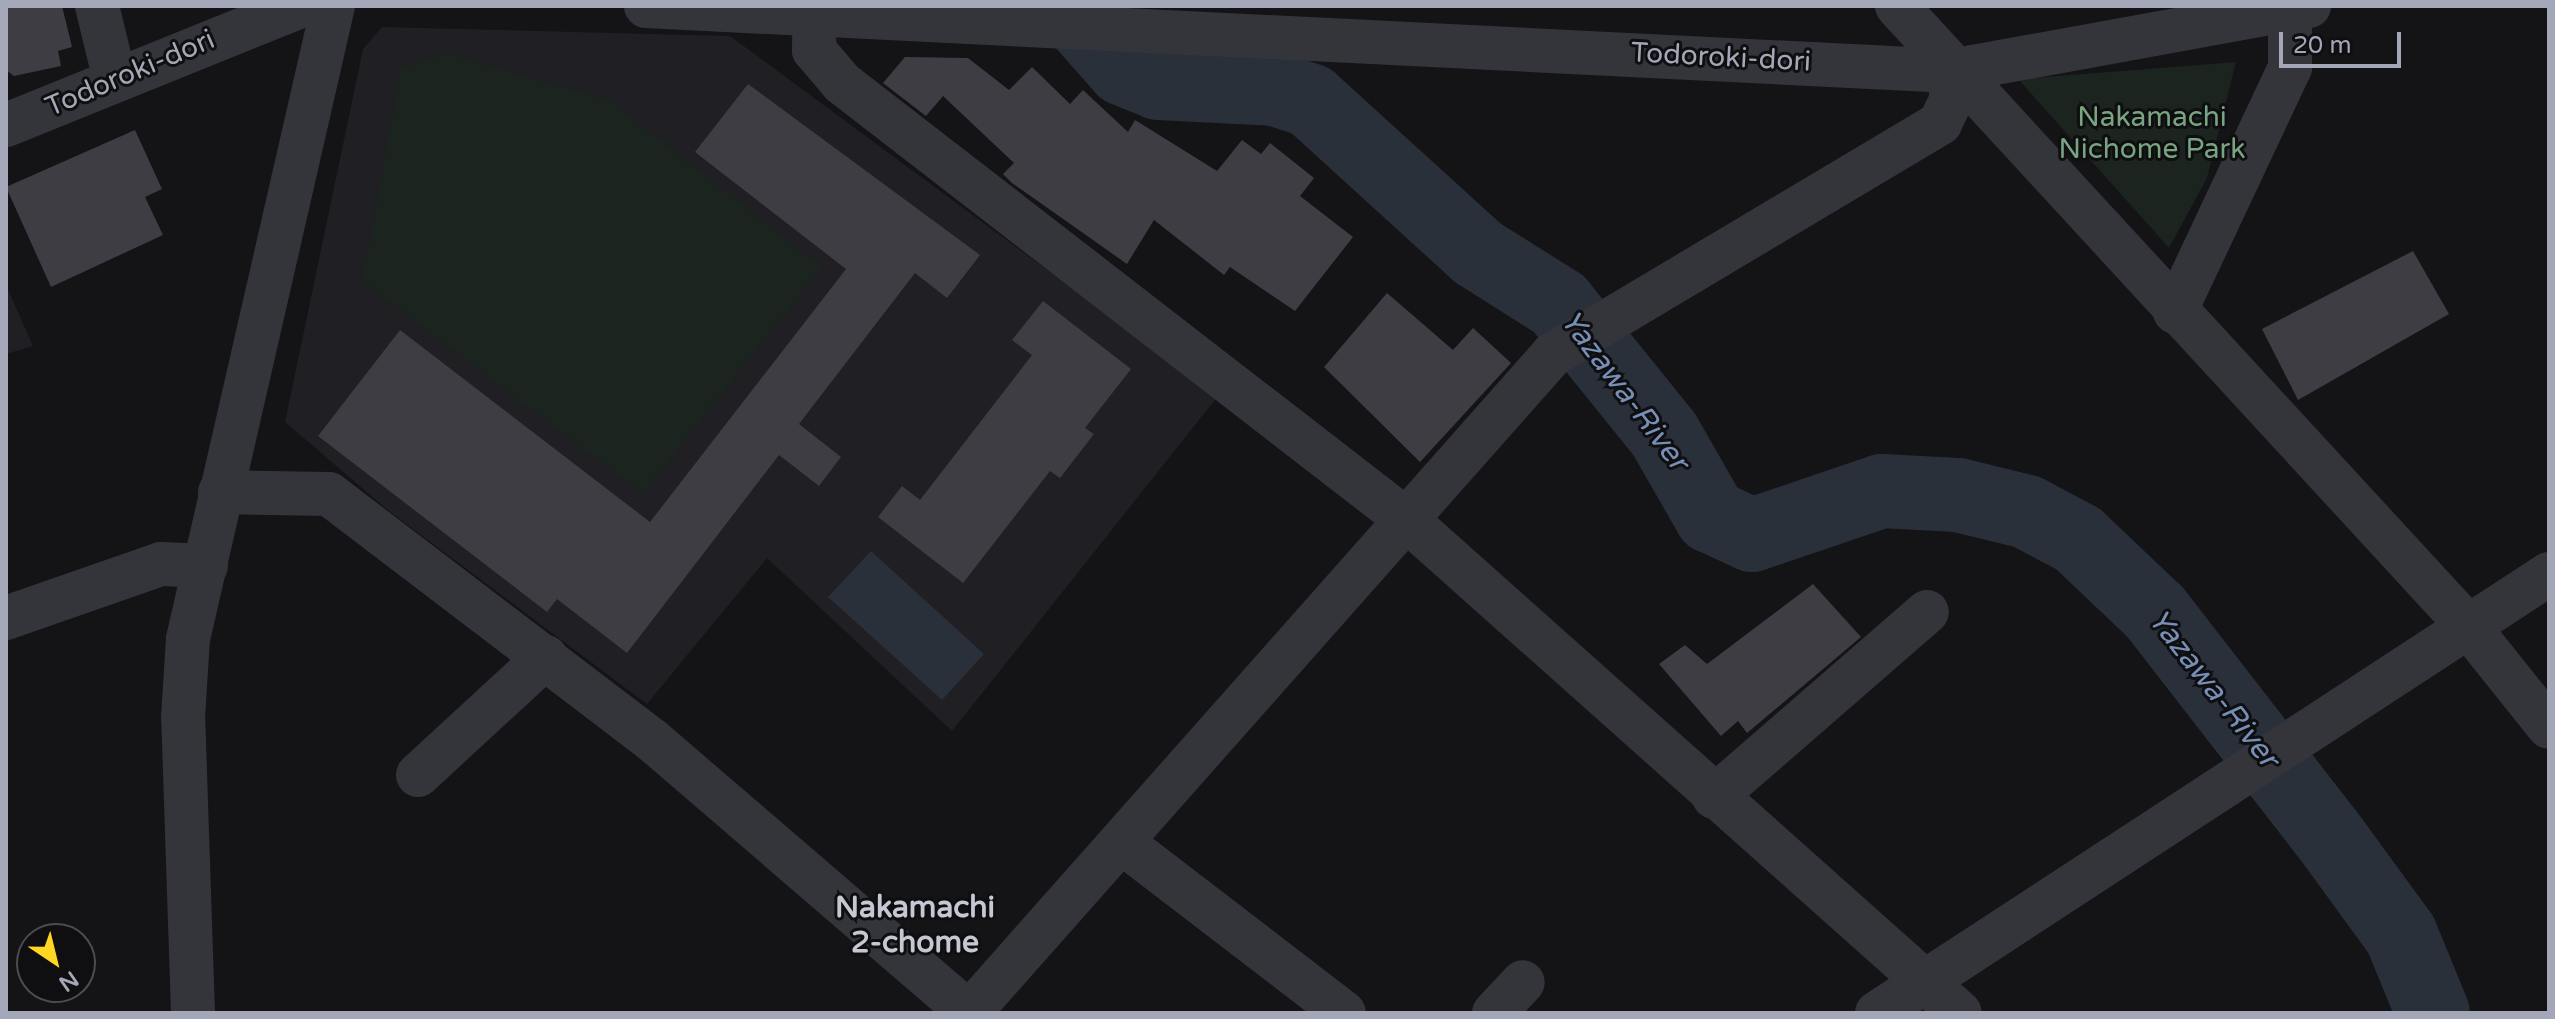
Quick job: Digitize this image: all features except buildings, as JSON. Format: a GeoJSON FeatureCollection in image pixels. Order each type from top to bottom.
{"type":"FeatureCollection","features":[{"type":"Feature","properties":{"kind":"street"},"geometry":{"type":"LineString","coordinates":[[97,6],[115,80]]}},
{"type":"Feature","properties":{"kind":"street","name":"Todoroki-dori"},"geometry":{"type":"LineString","coordinates":[[6,125],[300,6]]}},
{"type":"Feature","properties":{"kind":"street"},"geometry":{"type":"LineString","coordinates":[[193,1013],[183,718],[188,639],[333,6]]}},
{"type":"Feature","properties":{"kind":"street"},"geometry":{"type":"LineString","coordinates":[[646,6],[815,16],[814,50],[842,83],[1408,521],[1714,797],[1960,1013]]}},
{"type":"Feature","properties":{"kind":"street"},"geometry":{"type":"LineString","coordinates":[[1897,6],[1951,71],[2468,626],[2549,727]]}},
{"type":"Feature","properties":{"kind":"street"},"geometry":{"type":"LineString","coordinates":[[2175,312],[2290,68],[2296,7]]}},
{"type":"Feature","properties":{"kind":"street","name":"Todoroki-dori"},"geometry":{"type":"LineString","coordinates":[[815,16],[1128,29],[1318,23],[1951,71],[2296,7]]}},
{"type":"Feature","properties":{"kind":"street"},"geometry":{"type":"LineString","coordinates":[[220,492],[329,494],[546,657],[969,1013],[1124,844],[1553,354],[1601,320],[1940,123],[1951,100],[1951,71]]}},
{"type":"Feature","properties":{"kind":"street"},"geometry":{"type":"LineString","coordinates":[[6,618],[161,564],[206,566]]}},
{"type":"Feature","properties":{"kind":"street"},"geometry":{"type":"LineString","coordinates":[[1877,1013],[2549,574]]}},
{"type":"Feature","properties":{"kind":"street"},"geometry":{"type":"LineString","coordinates":[[1714,797],[1927,612]]}},
{"type":"Feature","properties":{"kind":"street"},"geometry":{"type":"LineString","coordinates":[[418,775],[546,657]]}},
{"type":"Feature","properties":{"kind":"street"},"geometry":{"type":"LineString","coordinates":[[1124,844],[1344,1013]]}},
{"type":"Feature","properties":{"kind":"shaded area"},"geometry":{"type":"Polygon","coordinates":[[[382,27],[730,36],[1218,396],[952,731],[767,558],[647,704],[389,511],[285,422],[363,49],[382,27]]]}},
{"type":"Feature","properties":{"kind":"shaded area"},"geometry":{"type":"Polygon","coordinates":[[[6,285],[33,346],[6,354],[6,285]]]}},
{"type":"Feature","properties":{"kind":"shaded area"},"geometry":{"type":"Polygon","coordinates":[[[871,551],[984,654],[942,700],[828,597],[871,551]]]}},
{"type":"Feature","properties":{"kind":"green space"},"geometry":{"type":"Polygon","coordinates":[[[447,53],[611,101],[822,267],[643,494],[362,282],[401,68],[447,53]]]}},
{"type":"Feature","properties":{"kind":"green space","name":"Nakamachi Nichome Park"},"geometry":{"type":"Polygon","coordinates":[[[2236,62],[2207,178],[2169,248],[2018,79],[2236,62]]]}},
{"type":"Feature","properties":{"kind":"waterway","name":"Yazawa-River"},"geometry":{"type":"LineString","coordinates":[[1068,6],[1124,69],[1158,83],[1275,89],[1311,101],[1478,253],[1559,304],[1664,434],[1711,516],[1752,535],[1882,491],[1958,495],[2027,512],[2078,539],[2155,612],[2334,843],[2401,935],[2433,1013]]}},
{"type":"Feature","properties":{"kind":"district","name":"Nakamachi 2-chome"},"geometry":{"type":"Point","coordinates":[915,925]}}]}
